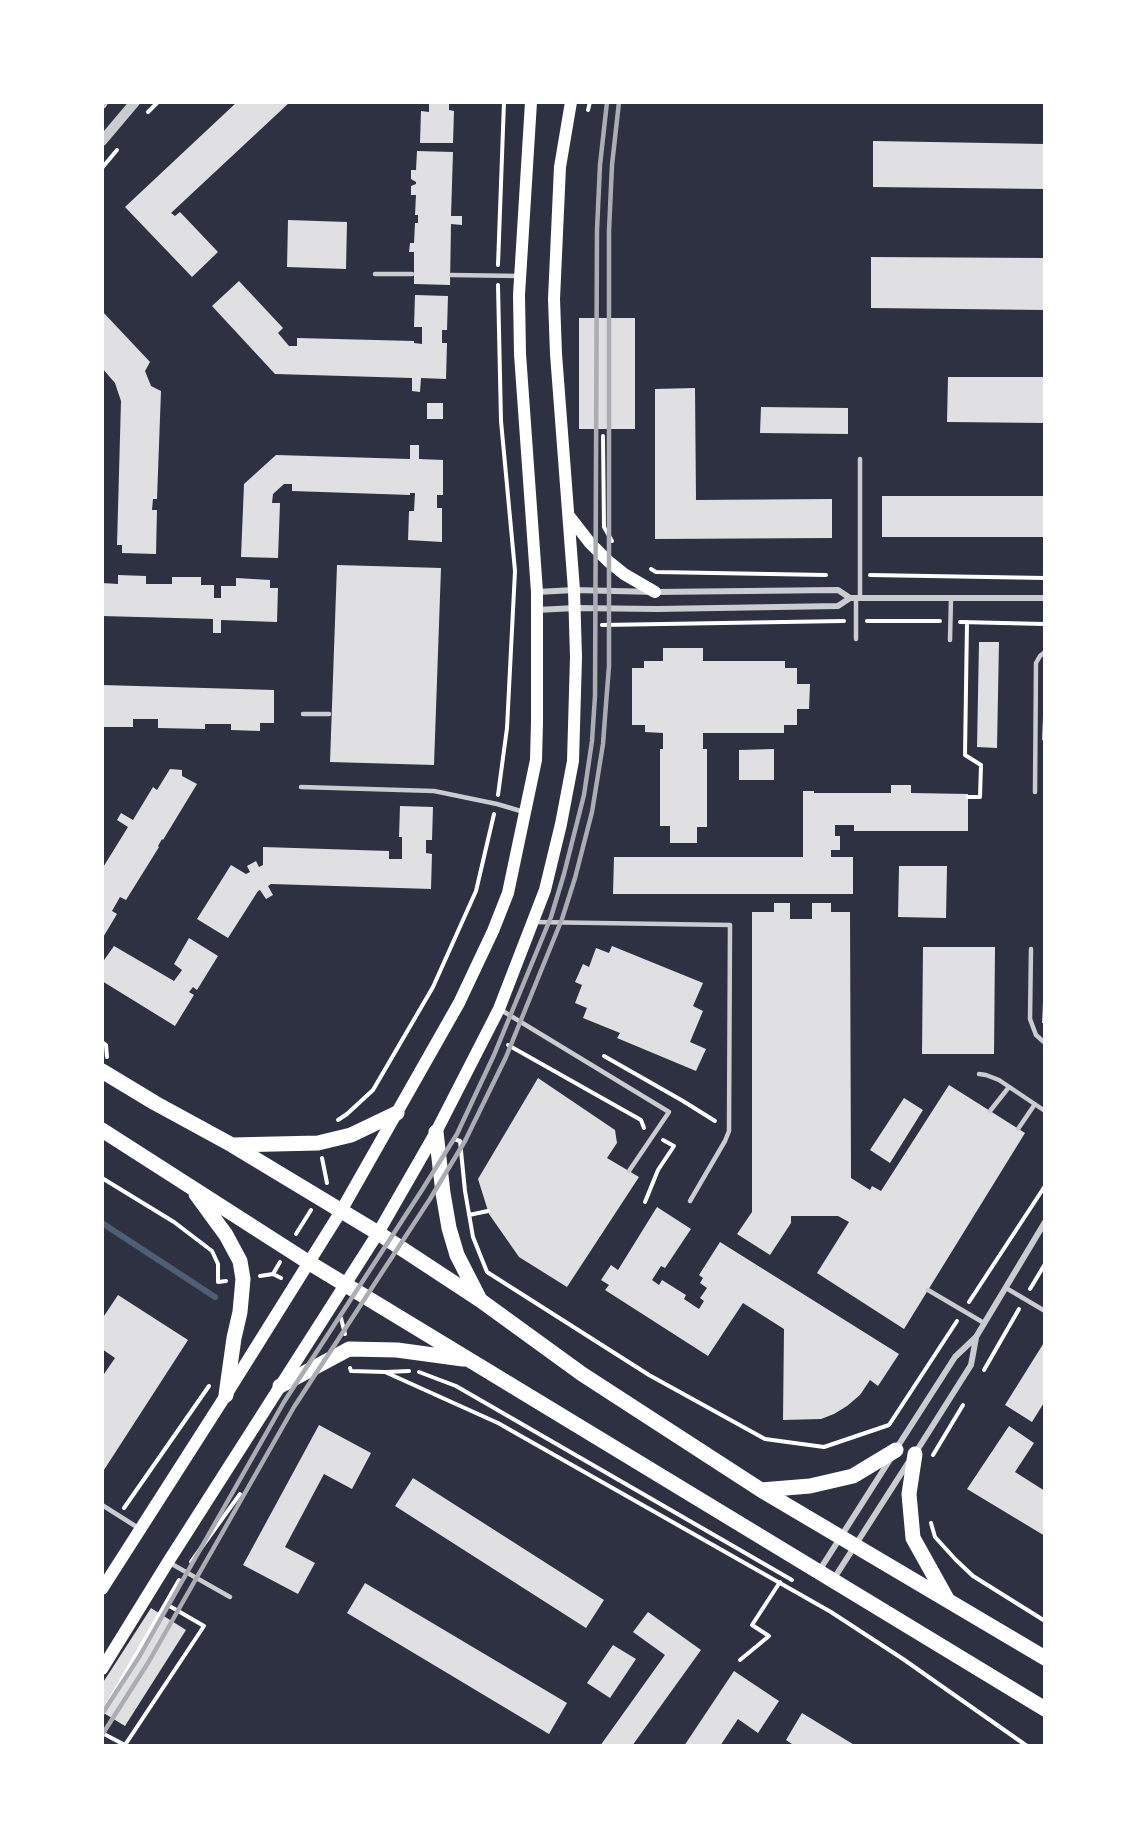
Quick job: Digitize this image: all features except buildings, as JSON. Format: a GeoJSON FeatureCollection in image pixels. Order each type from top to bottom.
{"type":"FeatureCollection","features":[{"type":"Feature","properties":{"kind":"main road"},"geometry":{"type":"LineString","coordinates":[[102,1589],[341,1211],[459,1003],[508,893],[536,760],[537,592],[520,354],[520,276],[531,102]]}},
{"type":"Feature","properties":{"kind":"main road"},"geometry":{"type":"LineString","coordinates":[[102,1669],[378,1233],[436,1132],[499,1009],[548,879],[573,761],[575,608],[554,299],[560,167],[571,102]]}},
{"type":"Feature","properties":{"kind":"main road"},"geometry":{"type":"LineString","coordinates":[[568,515],[608,561],[624,574],[655,591]]}},
{"type":"Feature","properties":{"kind":"main road"},"geometry":{"type":"LineString","coordinates":[[102,1071],[232,1145],[378,1233],[480,1300],[582,1374],[761,1490],[1045,1658]]}},
{"type":"Feature","properties":{"kind":"main road"},"geometry":{"type":"LineString","coordinates":[[232,1145],[318,1143],[351,1135],[397,1113]]}},
{"type":"Feature","properties":{"kind":"main road"},"geometry":{"type":"LineString","coordinates":[[102,1130],[308,1262],[1045,1709]]}},
{"type":"Feature","properties":{"kind":"main road"},"geometry":{"type":"LineString","coordinates":[[436,1132],[449,1227],[457,1255],[480,1300]]}},
{"type":"Feature","properties":{"kind":"main road"},"geometry":{"type":"LineString","coordinates":[[190,1187],[226,1235],[240,1261],[243,1279],[240,1312],[226,1395]]}},
{"type":"Feature","properties":{"kind":"main road"},"geometry":{"type":"LineString","coordinates":[[280,1386],[348,1348],[397,1350],[472,1361]]}},
{"type":"Feature","properties":{"kind":"main road"},"geometry":{"type":"LineString","coordinates":[[761,1490],[810,1486],[854,1476],[896,1450]]}},
{"type":"Feature","properties":{"kind":"main road"},"geometry":{"type":"LineString","coordinates":[[915,1454],[909,1494],[913,1538],[947,1599]]}},
{"type":"Feature","properties":{"kind":"street"},"geometry":{"type":"LineString","coordinates":[[102,141],[135,102]]}},
{"type":"Feature","properties":{"kind":"street"},"geometry":{"type":"LineString","coordinates":[[537,592],[838,590],[855,598],[1045,598]]}},
{"type":"Feature","properties":{"kind":"street"},"geometry":{"type":"LineString","coordinates":[[537,610],[838,606],[855,598]]}},
{"type":"Feature","properties":{"kind":"street"},"geometry":{"type":"LineString","coordinates":[[818,1571],[955,1357],[976,1337],[1045,1222]]}},
{"type":"Feature","properties":{"kind":"street"},"geometry":{"type":"LineString","coordinates":[[833,1580],[971,1365],[976,1337]]}},
{"type":"Feature","properties":{"kind":"lane"},"geometry":{"type":"LineString","coordinates":[[375,274],[412,274]]}},
{"type":"Feature","properties":{"kind":"lane"},"geometry":{"type":"LineString","coordinates":[[451,275],[520,276]]}},
{"type":"Feature","properties":{"kind":"lane"},"geometry":{"type":"LineString","coordinates":[[856,639],[855,598],[860,575],[860,459]]}},
{"type":"Feature","properties":{"kind":"lane"},"geometry":{"type":"LineString","coordinates":[[950,640],[951,598]]}},
{"type":"Feature","properties":{"kind":"lane"},"geometry":{"type":"LineString","coordinates":[[1035,792],[1036,663],[1045,652]]}},
{"type":"Feature","properties":{"kind":"lane"},"geometry":{"type":"LineString","coordinates":[[303,714],[329,714]]}},
{"type":"Feature","properties":{"kind":"lane"},"geometry":{"type":"LineString","coordinates":[[301,787],[434,791],[497,804],[526,813]]}},
{"type":"Feature","properties":{"kind":"lane"},"geometry":{"type":"LineString","coordinates":[[533,922],[730,925],[729,1131],[690,1201]]}},
{"type":"Feature","properties":{"kind":"lane"},"geometry":{"type":"LineString","coordinates":[[1031,949],[1030,1019],[1036,1035],[1045,1043]]}},
{"type":"Feature","properties":{"kind":"lane"},"geometry":{"type":"LineString","coordinates":[[499,1009],[669,1112],[629,1172]]}},
{"type":"Feature","properties":{"kind":"lane"},"geometry":{"type":"LineString","coordinates":[[979,1074],[993,1077],[1045,1111]]}},
{"type":"Feature","properties":{"kind":"lane"},"geometry":{"type":"LineString","coordinates":[[990,1112],[1009,1087]]}},
{"type":"Feature","properties":{"kind":"lane"},"geometry":{"type":"LineString","coordinates":[[1018,1129],[1035,1104]]}},
{"type":"Feature","properties":{"kind":"lane"},"geometry":{"type":"LineString","coordinates":[[1006,1288],[1045,1311]]}},
{"type":"Feature","properties":{"kind":"lane"},"geometry":{"type":"LineString","coordinates":[[928,1290],[984,1323]]}},
{"type":"Feature","properties":{"kind":"lane"},"geometry":{"type":"LineString","coordinates":[[102,1505],[140,1529]]}},
{"type":"Feature","properties":{"kind":"lane"},"geometry":{"type":"LineString","coordinates":[[168,1562],[230,1597]]}},
{"type":"Feature","properties":{"kind":"path"},"geometry":{"type":"LineString","coordinates":[[333,1122],[347,1114],[373,1090],[433,987],[476,891],[497,804],[507,728],[515,571],[501,421],[498,275],[504,102]]}},
{"type":"Feature","properties":{"kind":"path"},"geometry":{"type":"LineString","coordinates":[[588,110],[590,102]]}},
{"type":"Feature","properties":{"kind":"path"},"geometry":{"type":"LineString","coordinates":[[603,436],[604,527],[613,543]]}},
{"type":"Feature","properties":{"kind":"path"},"geometry":{"type":"LineString","coordinates":[[647,567],[656,572],[1045,578]]}},
{"type":"Feature","properties":{"kind":"path"},"geometry":{"type":"LineString","coordinates":[[602,625],[856,621],[1045,624]]}},
{"type":"Feature","properties":{"kind":"path"},"geometry":{"type":"LineString","coordinates":[[967,622],[965,755],[981,765],[980,797],[968,797]]}},
{"type":"Feature","properties":{"kind":"path"},"geometry":{"type":"LineString","coordinates":[[508,1045],[641,1120],[646,1130],[674,1146],[658,1170],[645,1202]]}},
{"type":"Feature","properties":{"kind":"path"},"geometry":{"type":"LineString","coordinates":[[597,1052],[715,1121]]}},
{"type":"Feature","properties":{"kind":"path"},"geometry":{"type":"LineString","coordinates":[[436,1132],[460,1141],[473,1237],[487,1272],[649,1375],[765,1439],[824,1447],[889,1425]]}},
{"type":"Feature","properties":{"kind":"path"},"geometry":{"type":"LineString","coordinates":[[102,1178],[174,1222],[212,1251],[218,1264],[218,1282]]}},
{"type":"Feature","properties":{"kind":"path"},"geometry":{"type":"LineString","coordinates":[[273,1274],[327,1184]]}},
{"type":"Feature","properties":{"kind":"path"},"geometry":{"type":"LineString","coordinates":[[469,1215],[488,1211]]}},
{"type":"Feature","properties":{"kind":"path"},"geometry":{"type":"LineString","coordinates":[[978,1379],[1045,1264]]}},
{"type":"Feature","properties":{"kind":"path"},"geometry":{"type":"LineString","coordinates":[[351,1371],[415,1370],[456,1386],[792,1580]]}},
{"type":"Feature","properties":{"kind":"path"},"geometry":{"type":"LineString","coordinates":[[385,1372],[498,1423],[780,1582],[903,1659],[1027,1746]]}},
{"type":"Feature","properties":{"kind":"path"},"geometry":{"type":"LineString","coordinates":[[119,1516],[211,1384]]}},
{"type":"Feature","properties":{"kind":"path"},"geometry":{"type":"LineString","coordinates":[[932,1458],[967,1399]]}},
{"type":"Feature","properties":{"kind":"path"},"geometry":{"type":"LineString","coordinates":[[212,1533],[240,1494]]}},
{"type":"Feature","properties":{"kind":"path"},"geometry":{"type":"LineString","coordinates":[[928,1514],[935,1537],[973,1576],[1045,1621]]}},
{"type":"Feature","properties":{"kind":"path"},"geometry":{"type":"LineString","coordinates":[[740,1660],[769,1636],[752,1625],[780,1582]]}},
{"type":"Feature","properties":{"kind":"path"},"geometry":{"type":"LineString","coordinates":[[102,1714],[166,1604],[204,1626],[125,1745],[102,1733]]}},
{"type":"Feature","properties":{"kind":"waterway"},"geometry":{"type":"LineString","coordinates":[[102,1223],[215,1297]]}},
{"type":"Feature","properties":{"kind":"railway"},"geometry":{"type":"LineString","coordinates":[[102,1714],[139,1657],[284,1402],[457,1134],[494,1055],[551,917],[584,795],[592,741],[595,696],[597,230],[600,165],[607,102]]}},
{"type":"Feature","properties":{"kind":"railway"},"geometry":{"type":"LineString","coordinates":[[102,1735],[148,1663],[294,1407],[430,1199],[465,1141],[506,1057],[562,919],[575,878],[592,812],[603,744],[609,666],[609,231],[612,165],[619,102]]}}]}
